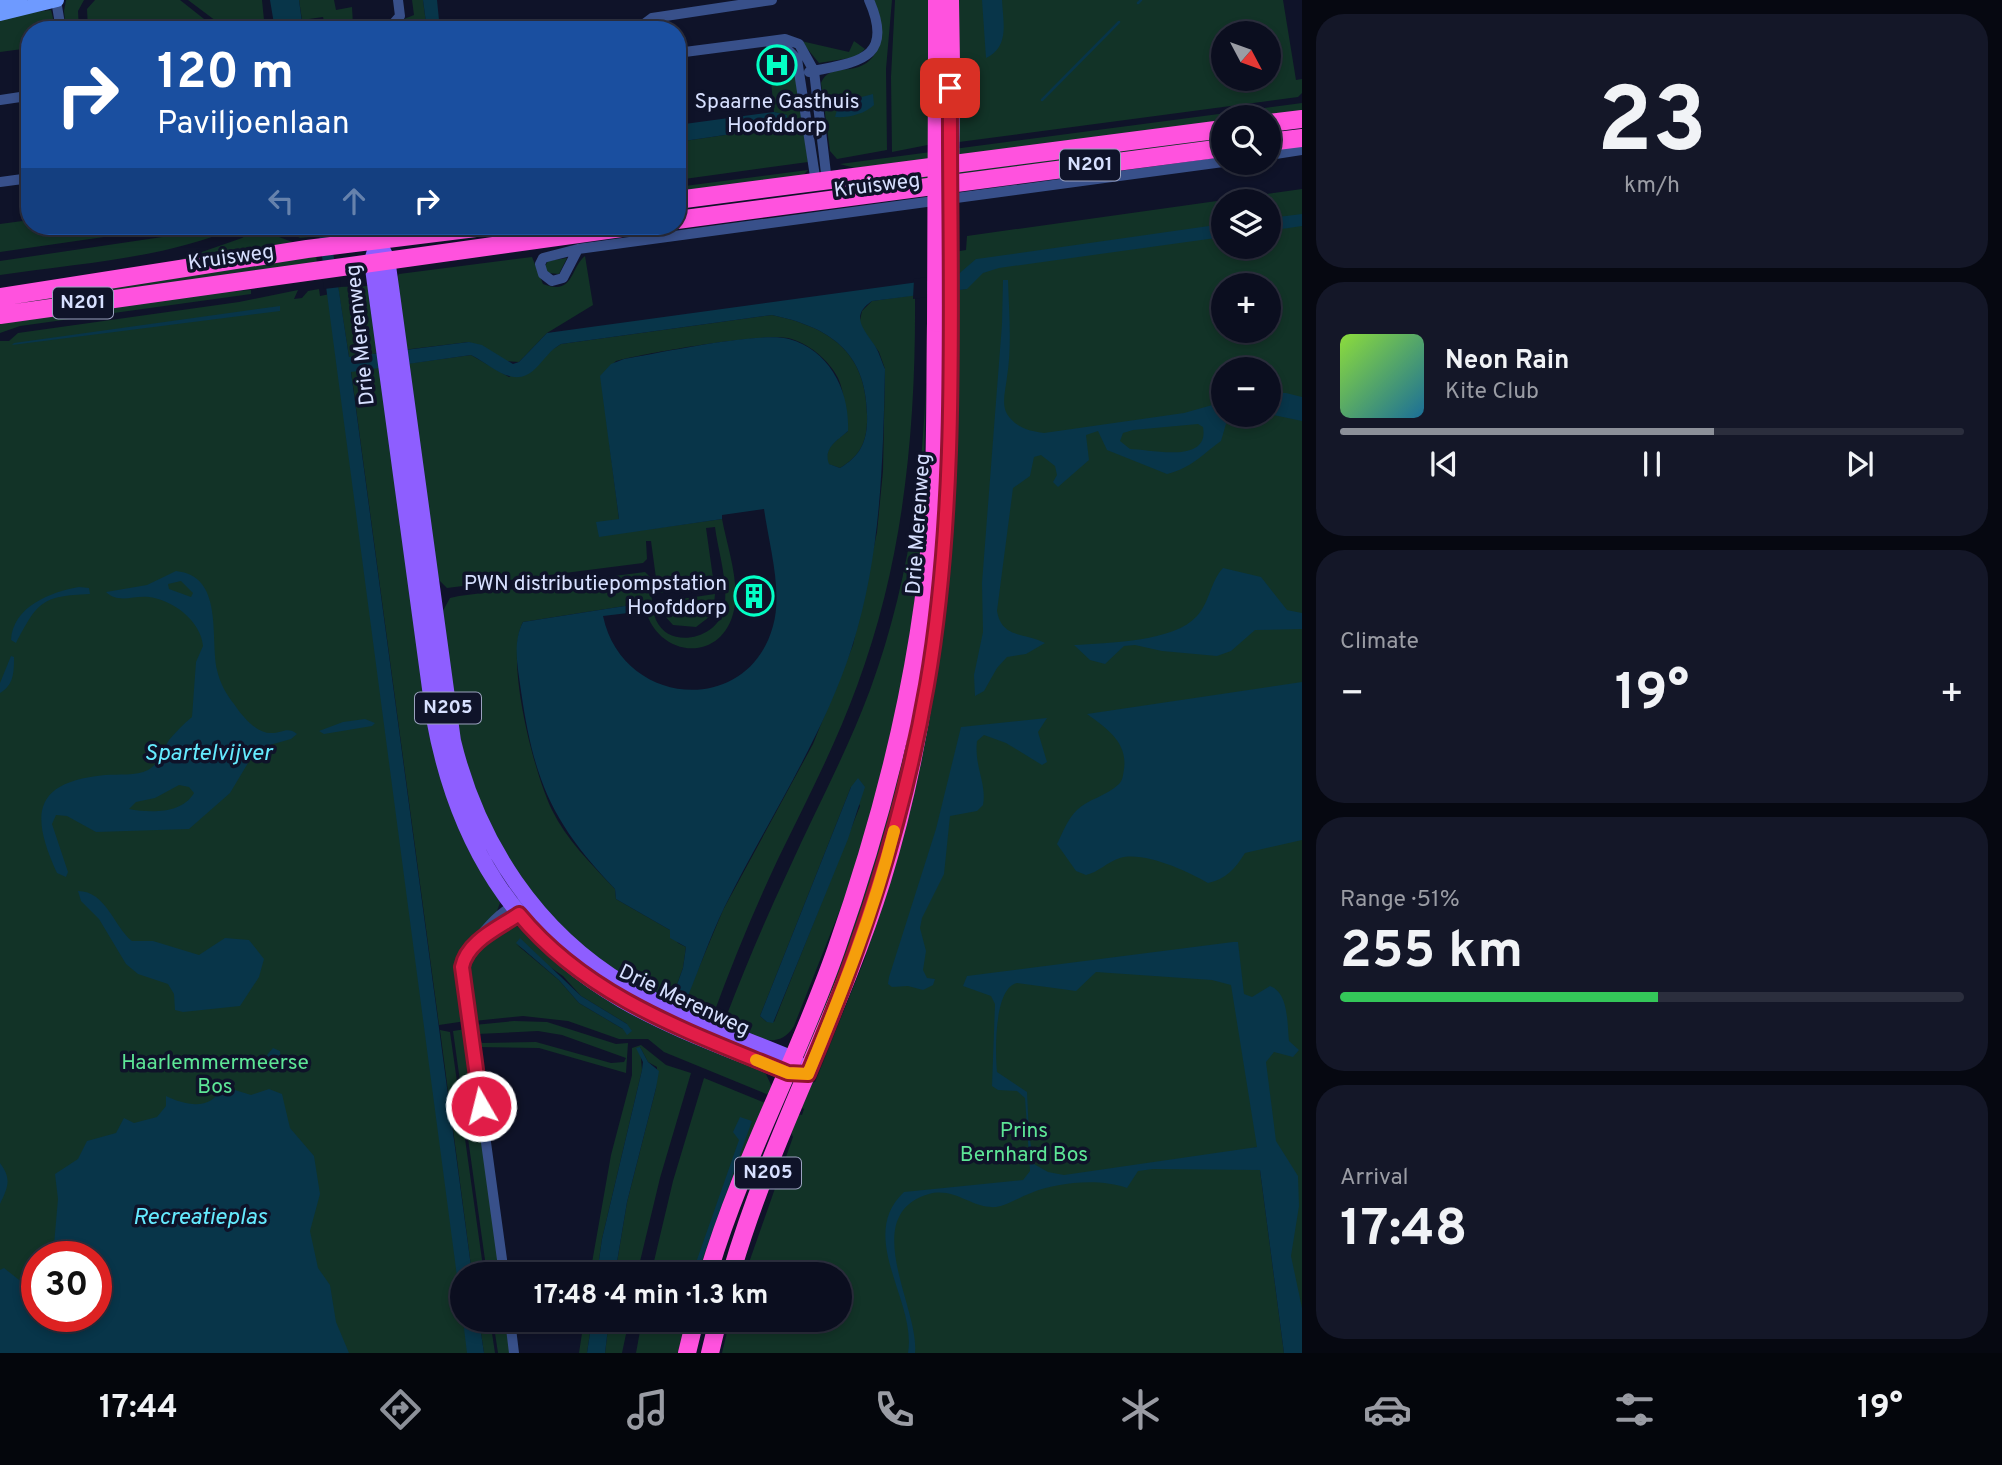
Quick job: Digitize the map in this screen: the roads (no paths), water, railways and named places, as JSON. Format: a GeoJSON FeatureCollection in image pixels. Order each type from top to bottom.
{"type":"FeatureCollection","features":[{"type":"Feature","properties":{"kind":"highway","name":"Drie Merenweg"},"geometry":{"type":"LineString","coordinates":[[937,0],[944,63]]}},
{"type":"Feature","properties":{"kind":"highway","name":"Drie Merenweg"},"geometry":{"type":"LineString","coordinates":[[735,1262],[882,879],[927,684],[946,489],[942,322],[944,63],[950,0]]}},
{"type":"Feature","properties":{"kind":"highway"},"geometry":{"type":"LineString","coordinates":[[1281,122],[1302,119]]}},
{"type":"Feature","properties":{"kind":"highway","name":"Kruisweg"},"geometry":{"type":"LineString","coordinates":[[686,199],[1211,131]]}},
{"type":"Feature","properties":{"kind":"highway"},"geometry":{"type":"LineString","coordinates":[[1281,141],[1302,138]]}},
{"type":"Feature","properties":{"kind":"highway","name":"Kruisweg"},"geometry":{"type":"LineString","coordinates":[[686,219],[1211,150]]}},
{"type":"Feature","properties":{"kind":"highway","name":"Kruisweg"},"geometry":{"type":"LineString","coordinates":[[0,297],[307,249],[424,235]]}},
{"type":"Feature","properties":{"kind":"highway","name":"Kruisweg"},"geometry":{"type":"LineString","coordinates":[[0,315],[339,265],[568,235]]}},
{"type":"Feature","properties":{"kind":"highway","name":"Drie Merenweg"},"geometry":{"type":"LineString","coordinates":[[713,1262],[836,952],[872,842],[914,667],[933,503],[942,322]]}},
{"type":"Feature","properties":{"kind":"highway"},"geometry":{"type":"LineString","coordinates":[[687,1353],[692,1332]]}},
{"type":"Feature","properties":{"kind":"highway"},"geometry":{"type":"LineString","coordinates":[[710,1353],[715,1332]]}},
{"type":"Feature","properties":{"kind":"main road"},"geometry":{"type":"LineString","coordinates":[[0,4],[20,0]]}},
{"type":"Feature","properties":{"kind":"main road"},"geometry":{"type":"LineString","coordinates":[[0,14],[56,0]]}},
{"type":"Feature","properties":{"kind":"main road","name":"Drie Merenweg"},"geometry":{"type":"LineString","coordinates":[[378,241],[428,678],[443,768],[473,846],[559,955],[613,995],[664,1021],[808,1074]]}},
{"type":"Feature","properties":{"kind":"street"},"geometry":{"type":"LineString","coordinates":[[56,0],[60,21]]}},
{"type":"Feature","properties":{"kind":"street"},"geometry":{"type":"LineString","coordinates":[[396,21],[400,16],[398,0]]}},
{"type":"Feature","properties":{"kind":"street"},"geometry":{"type":"LineString","coordinates":[[650,21],[652,18],[772,0]]}},
{"type":"Feature","properties":{"kind":"street"},"geometry":{"type":"LineString","coordinates":[[802,74],[854,64],[867,54],[878,33],[877,19],[869,0]]}},
{"type":"Feature","properties":{"kind":"street"},"geometry":{"type":"LineString","coordinates":[[686,52],[785,40],[799,44],[814,71],[823,200]]}},
{"type":"Feature","properties":{"kind":"street"},"geometry":{"type":"LineString","coordinates":[[757,44],[779,46],[797,59],[821,181]]}},
{"type":"Feature","properties":{"kind":"street"},"geometry":{"type":"LineString","coordinates":[[0,100],[21,97]]}},
{"type":"Feature","properties":{"kind":"street"},"geometry":{"type":"LineString","coordinates":[[1281,153],[1302,150]]}},
{"type":"Feature","properties":{"kind":"street","name":"Kruisweg"},"geometry":{"type":"LineString","coordinates":[[578,249],[966,199],[1211,164]]}},
{"type":"Feature","properties":{"kind":"street"},"geometry":{"type":"LineString","coordinates":[[0,182],[21,179]]}},
{"type":"Feature","properties":{"kind":"street"},"geometry":{"type":"LineString","coordinates":[[502,1262],[462,967],[470,948],[493,920],[520,906]]}},
{"type":"Feature","properties":{"kind":"street"},"geometry":{"type":"LineString","coordinates":[[511,1332],[514,1353]]}},
{"type":"Feature","properties":{"kind":"water"},"geometry":{"type":"Polygon","coordinates":[[[270,0],[299,0],[302,21],[274,21],[270,0]]]}},
{"type":"Feature","properties":{"kind":"water"},"geometry":{"type":"Polygon","coordinates":[[[423,0],[437,0],[439,21],[426,21],[423,0]]]}},
{"type":"Feature","properties":{"kind":"water"},"geometry":{"type":"Polygon","coordinates":[[[982,0],[1002,0],[1002,41],[994,53],[986,58],[982,0]]]}},
{"type":"Feature","properties":{"kind":"water"},"geometry":{"type":"Polygon","coordinates":[[[873,94],[874,105],[866,111],[835,117],[839,103],[873,94]]]}},
{"type":"Feature","properties":{"kind":"water"},"geometry":{"type":"Polygon","coordinates":[[[774,112],[787,115],[787,126],[686,141],[686,124],[774,112]]]}},
{"type":"Feature","properties":{"kind":"water"},"geometry":{"type":"Polygon","coordinates":[[[1302,214],[1302,226],[1281,229],[1281,217],[1302,214]]]}},
{"type":"Feature","properties":{"kind":"water"},"geometry":{"type":"Polygon","coordinates":[[[1211,226],[1211,239],[999,268],[983,273],[967,289],[872,301],[862,311],[860,321],[877,349],[885,369],[879,509],[862,613],[840,681],[825,715],[724,908],[688,996],[679,997],[675,990],[683,968],[686,947],[670,938],[670,930],[616,899],[615,889],[576,843],[549,799],[532,751],[526,723],[518,673],[520,630],[523,622],[644,603],[645,611],[603,616],[615,646],[634,669],[659,683],[686,690],[713,687],[739,676],[759,656],[773,626],[776,612],[776,583],[764,509],[722,515],[722,519],[599,537],[596,522],[619,519],[600,376],[611,364],[624,359],[756,338],[789,339],[816,353],[835,374],[841,388],[848,416],[848,431],[832,445],[828,453],[829,464],[840,468],[854,458],[862,446],[866,431],[865,392],[852,358],[827,335],[792,320],[772,315],[561,344],[536,368],[520,377],[503,374],[471,355],[351,372],[470,1262],[455,1262],[319,235],[330,235],[349,357],[469,342],[482,345],[513,364],[519,362],[547,333],[955,277],[976,259],[1211,226]]]}},
{"type":"Feature","properties":{"kind":"water"},"geometry":{"type":"Polygon","coordinates":[[[1003,280],[1008,280],[1010,341],[1004,406],[1015,423],[1044,433],[1184,413],[1211,405],[1211,427],[1225,427],[1221,441],[1190,464],[1167,474],[1107,450],[1098,431],[1086,435],[1089,460],[1058,487],[1053,482],[1057,475],[1055,466],[1041,455],[1034,457],[1030,476],[1013,488],[997,611],[1009,631],[1045,643],[1026,654],[1007,657],[997,668],[984,691],[975,696],[974,675],[983,632],[982,583],[1003,280]],[[1198,424],[1133,430],[1123,433],[1120,441],[1130,449],[1176,452],[1188,451],[1203,439],[1203,427],[1198,424]]]}},
{"type":"Feature","properties":{"kind":"water"},"geometry":{"type":"Polygon","coordinates":[[[280,306],[280,311],[12,345],[14,343],[280,306]]]}},
{"type":"Feature","properties":{"kind":"water"},"geometry":{"type":"Polygon","coordinates":[[[1281,393],[1302,397],[1302,421],[1281,417],[1281,393]]]}},
{"type":"Feature","properties":{"kind":"water"},"geometry":{"type":"Polygon","coordinates":[[[1223,568],[1261,577],[1287,610],[1302,613],[1302,629],[1255,630],[1231,651],[1217,656],[1162,651],[1135,645],[1124,646],[1105,664],[1090,660],[1074,645],[1157,636],[1186,625],[1205,605],[1215,579],[1223,568]]]}},
{"type":"Feature","properties":{"kind":"water","name":"Spartelvijver"},"geometry":{"type":"Polygon","coordinates":[[[176,571],[191,575],[202,584],[212,610],[217,670],[228,696],[245,718],[260,730],[271,733],[291,730],[297,734],[291,739],[263,747],[248,763],[230,793],[189,829],[96,832],[67,816],[56,815],[52,824],[68,872],[66,877],[57,873],[43,834],[41,818],[44,804],[51,794],[63,785],[81,779],[148,770],[158,760],[169,740],[192,717],[196,662],[203,646],[197,628],[184,613],[167,602],[149,597],[116,598],[106,592],[147,585],[176,571]],[[181,581],[168,584],[169,589],[191,597],[193,593],[181,581]],[[179,785],[155,798],[136,802],[129,809],[156,811],[182,805],[194,793],[189,787],[179,785]]]}},
{"type":"Feature","properties":{"kind":"water"},"geometry":{"type":"Polygon","coordinates":[[[79,587],[89,588],[90,594],[61,597],[43,604],[30,618],[16,643],[11,640],[13,628],[26,610],[46,597],[79,587]]]}},
{"type":"Feature","properties":{"kind":"water"},"geometry":{"type":"Polygon","coordinates":[[[11,656],[14,657],[12,678],[0,693],[0,683],[11,656]]]}},
{"type":"Feature","properties":{"kind":"water"},"geometry":{"type":"Polygon","coordinates":[[[1302,682],[1302,840],[1245,853],[1230,872],[1208,883],[1177,868],[1141,857],[1120,858],[1086,875],[1076,871],[1057,844],[1065,826],[1081,806],[1119,784],[1124,769],[1123,751],[1119,743],[1108,730],[1087,714],[1302,682]]]}},
{"type":"Feature","properties":{"kind":"water"},"geometry":{"type":"Polygon","coordinates":[[[1047,718],[1038,732],[1047,762],[1042,765],[1006,743],[984,735],[977,741],[983,805],[977,811],[950,816],[944,874],[922,918],[920,928],[926,951],[923,970],[927,978],[935,979],[933,985],[923,990],[908,986],[892,987],[888,984],[889,977],[936,829],[961,727],[1047,718]]]}},
{"type":"Feature","properties":{"kind":"water"},"geometry":{"type":"Polygon","coordinates":[[[365,719],[375,723],[372,726],[324,734],[319,731],[343,722],[365,719]]]}},
{"type":"Feature","properties":{"kind":"water"},"geometry":{"type":"Polygon","coordinates":[[[858,778],[865,787],[848,839],[773,1023],[767,1022],[760,1016],[851,787],[858,778]]]}},
{"type":"Feature","properties":{"kind":"water"},"geometry":{"type":"Polygon","coordinates":[[[78,891],[88,893],[103,903],[132,941],[153,941],[199,955],[225,938],[249,940],[264,959],[259,977],[240,1006],[183,1012],[175,1010],[174,994],[168,984],[138,974],[126,964],[99,919],[81,901],[78,891]]]}},
{"type":"Feature","properties":{"kind":"water"},"geometry":{"type":"Polygon","coordinates":[[[520,938],[581,996],[627,1024],[632,1031],[627,1035],[623,1029],[579,1003],[559,980],[516,943],[520,938]]]}},
{"type":"Feature","properties":{"kind":"water"},"geometry":{"type":"Polygon","coordinates":[[[1238,942],[1244,994],[1252,997],[1270,986],[1281,995],[1286,1009],[1289,1041],[1299,1050],[1293,1057],[1274,1052],[1266,1062],[1276,1141],[1298,1176],[1299,1206],[1291,1256],[1302,1308],[1302,1353],[1284,1353],[1260,1170],[1153,1169],[1138,1171],[1127,1188],[1092,1182],[1066,1184],[1041,1189],[996,1207],[979,1205],[947,1193],[938,1193],[929,1194],[908,1205],[897,1222],[894,1242],[914,1334],[915,1353],[908,1353],[904,1312],[887,1249],[886,1229],[891,1210],[904,1192],[1023,1180],[1030,1171],[1025,1098],[1017,1091],[998,1090],[992,1086],[995,1004],[991,996],[963,986],[967,976],[1238,942]],[[1096,972],[1076,991],[1017,983],[1009,987],[998,1021],[997,1072],[1027,1092],[1034,1164],[1048,1172],[1064,1175],[1257,1147],[1231,985],[1212,980],[1096,972]]]}},
{"type":"Feature","properties":{"kind":"water"},"geometry":{"type":"Polygon","coordinates":[[[640,1047],[648,1062],[659,1071],[627,1202],[617,1262],[599,1262],[642,1070],[643,1062],[636,1048],[640,1047]]]}},
{"type":"Feature","properties":{"kind":"water"},"geometry":{"type":"Polygon","coordinates":[[[273,1048],[280,1051],[282,1070],[278,1072],[267,1055],[273,1048]]]}},
{"type":"Feature","properties":{"kind":"water","name":"Recreatieplas"},"geometry":{"type":"Polygon","coordinates":[[[222,1086],[251,1095],[269,1089],[282,1094],[290,1128],[314,1156],[320,1194],[310,1231],[318,1268],[330,1285],[336,1322],[349,1353],[0,1353],[0,1270],[4,1268],[21,1281],[21,1332],[112,1332],[112,1241],[54,1241],[58,1199],[55,1174],[78,1159],[87,1141],[116,1133],[124,1118],[134,1123],[157,1117],[166,1106],[166,1096],[198,1104],[212,1100],[222,1086]]]}},
{"type":"Feature","properties":{"kind":"water"},"geometry":{"type":"Polygon","coordinates":[[[740,1117],[752,1121],[701,1262],[696,1262],[739,1140],[733,1132],[740,1117]]]}},
{"type":"Feature","properties":{"kind":"water"},"geometry":{"type":"Polygon","coordinates":[[[0,1163],[8,1183],[0,1204],[0,1163]]]}},
{"type":"Feature","properties":{"kind":"water"},"geometry":{"type":"Polygon","coordinates":[[[464,1332],[481,1332],[484,1353],[467,1353],[464,1332]]]}},
{"type":"Feature","properties":{"kind":"water"},"geometry":{"type":"Polygon","coordinates":[[[590,1332],[608,1332],[605,1353],[587,1353],[590,1332]]]}},
{"type":"Feature","properties":{"kind":"waterway"},"geometry":{"type":"LineString","coordinates":[[1138,3],[1141,0]]}},
{"type":"Feature","properties":{"kind":"waterway"},"geometry":{"type":"LineString","coordinates":[[1042,100],[1119,22]]}},
{"type":"Feature","properties":{"kind":"place","name":"Spaarne Gasthuis Hoofddorp"},"geometry":{"type":"Point","coordinates":[777,65]}},
{"type":"Feature","properties":{"kind":"place","name":"PWN distributiepompstation Hoofddorp"},"geometry":{"type":"Point","coordinates":[754,596]}},
{"type":"Feature","properties":{"kind":"park label","name":"Haarlemmermeerse Bos"},"geometry":{"type":"Point","coordinates":[215,1075]}},
{"type":"Feature","properties":{"kind":"park label","name":"Prins Bernhard Bos"},"geometry":{"type":"Point","coordinates":[1024,1143]}}]}
